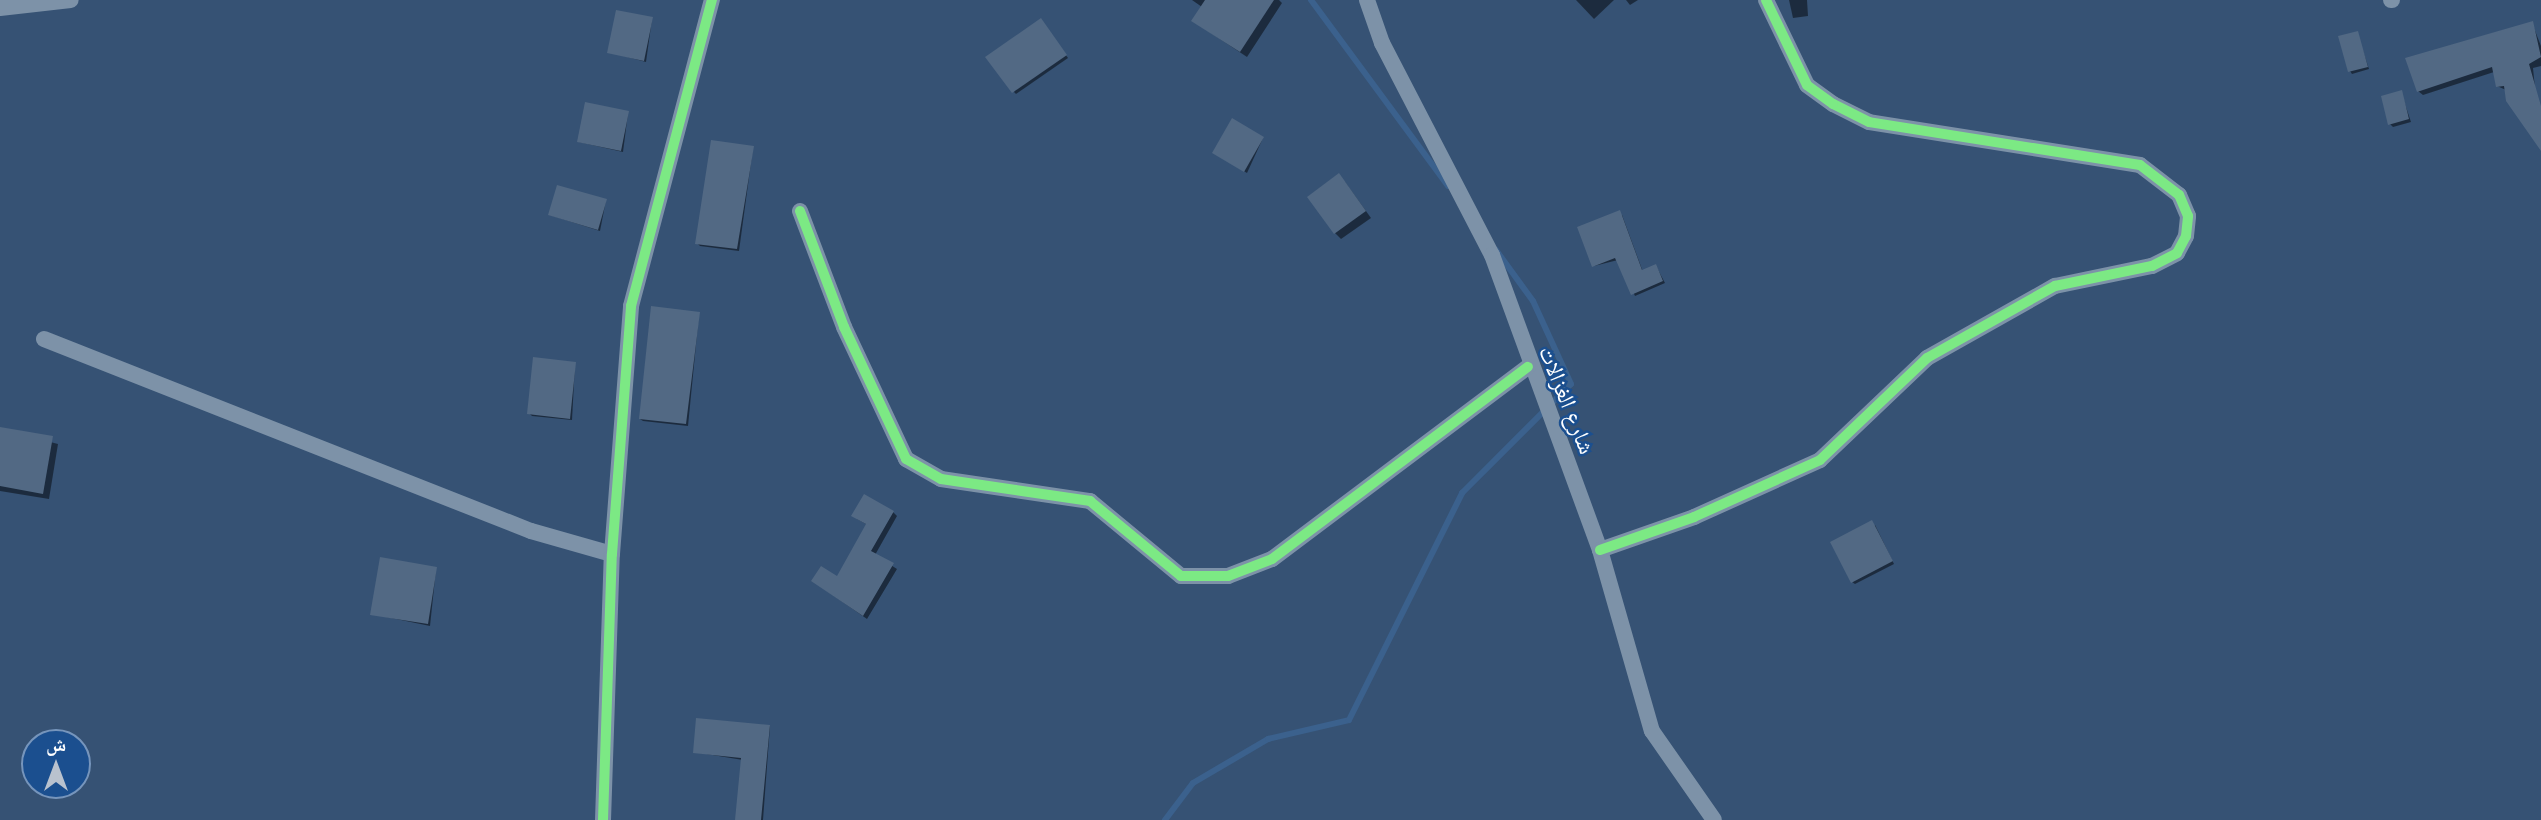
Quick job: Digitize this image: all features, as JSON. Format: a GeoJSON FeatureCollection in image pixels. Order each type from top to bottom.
{"type":"FeatureCollection","features":[{"type":"Feature","properties":{"kind":"street"},"geometry":{"type":"LineString","coordinates":[[0,8],[71,0]]}},
{"type":"Feature","properties":{"kind":"street"},"geometry":{"type":"LineString","coordinates":[[603,820],[612,554],[631,306],[712,0]]}},
{"type":"Feature","properties":{"kind":"street","name":"شارع الغزالات"},"geometry":{"type":"LineString","coordinates":[[1367,0],[1382,43],[1492,255],[1528,367],[1600,550],[1652,731],[1714,820]]}},
{"type":"Feature","properties":{"kind":"street"},"geometry":{"type":"LineString","coordinates":[[1600,550],[1694,517],[1820,460],[1927,358],[2055,286],[2152,266],[2177,253],[2186,236],[2188,216],[2179,195],[2140,165],[1870,122],[1833,104],[1807,85],[1766,0]]}},
{"type":"Feature","properties":{"kind":"street"},"geometry":{"type":"LineString","coordinates":[[800,211],[844,327],[906,459],[940,479],[1090,501],[1181,576],[1228,576],[1272,559],[1528,367]]}},
{"type":"Feature","properties":{"kind":"street"},"geometry":{"type":"LineString","coordinates":[[44,339],[531,531],[612,554]]}},
{"type":"Feature","properties":{"kind":"building"},"geometry":{"type":"Polygon","coordinates":[[[1205,0],[1274,0],[1240,52],[1191,21],[1205,0]]]}},
{"type":"Feature","properties":{"kind":"building"},"geometry":{"type":"Polygon","coordinates":[[[616,10],[653,17],[644,61],[607,53],[616,10]]]}},
{"type":"Feature","properties":{"kind":"building"},"geometry":{"type":"Polygon","coordinates":[[[1041,18],[1067,55],[1012,93],[985,57],[1041,18]]]}},
{"type":"Feature","properties":{"kind":"building"},"geometry":{"type":"Polygon","coordinates":[[[2533,21],[2541,57],[2529,64],[2541,106],[2541,151],[2506,101],[2504,86],[2496,87],[2492,67],[2417,92],[2405,58],[2533,21]]]}},
{"type":"Feature","properties":{"kind":"building"},"geometry":{"type":"Polygon","coordinates":[[[2358,31],[2368,67],[2348,72],[2338,36],[2358,31]]]}},
{"type":"Feature","properties":{"kind":"building"},"geometry":{"type":"Polygon","coordinates":[[[2402,90],[2409,119],[2388,125],[2381,96],[2402,90]]]}},
{"type":"Feature","properties":{"kind":"building"},"geometry":{"type":"Polygon","coordinates":[[[585,102],[629,111],[621,151],[577,142],[585,102]]]}},
{"type":"Feature","properties":{"kind":"building"},"geometry":{"type":"Polygon","coordinates":[[[1232,118],[1264,137],[1244,172],[1212,153],[1232,118]]]}},
{"type":"Feature","properties":{"kind":"building"},"geometry":{"type":"Polygon","coordinates":[[[711,140],[754,146],[737,249],[695,244],[711,140]]]}},
{"type":"Feature","properties":{"kind":"building"},"geometry":{"type":"Polygon","coordinates":[[[1339,173],[1366,211],[1334,234],[1307,197],[1339,173]]]}},
{"type":"Feature","properties":{"kind":"building"},"geometry":{"type":"Polygon","coordinates":[[[557,185],[607,199],[598,230],[548,215],[557,185]]]}},
{"type":"Feature","properties":{"kind":"building"},"geometry":{"type":"Polygon","coordinates":[[[1620,210],[1642,270],[1656,264],[1663,281],[1631,295],[1615,258],[1592,267],[1577,227],[1620,210]]]}},
{"type":"Feature","properties":{"kind":"building"},"geometry":{"type":"Polygon","coordinates":[[[651,306],[700,312],[686,424],[639,419],[651,306]]]}},
{"type":"Feature","properties":{"kind":"building"},"geometry":{"type":"Polygon","coordinates":[[[533,357],[576,362],[570,419],[527,414],[533,357]]]}},
{"type":"Feature","properties":{"kind":"building"},"geometry":{"type":"Polygon","coordinates":[[[0,427],[53,436],[43,494],[0,486],[0,427]]]}},
{"type":"Feature","properties":{"kind":"building"},"geometry":{"type":"Polygon","coordinates":[[[864,494],[894,511],[871,551],[894,563],[863,616],[811,581],[821,566],[837,576],[866,524],[851,516],[864,494]]]}},
{"type":"Feature","properties":{"kind":"building"},"geometry":{"type":"Polygon","coordinates":[[[1872,520],[1893,561],[1851,583],[1830,542],[1872,520]]]}},
{"type":"Feature","properties":{"kind":"building"},"geometry":{"type":"Polygon","coordinates":[[[380,557],[437,567],[428,624],[370,615],[380,557]]]}},
{"type":"Feature","properties":{"kind":"building"},"geometry":{"type":"Polygon","coordinates":[[[696,718],[770,725],[761,820],[735,820],[741,758],[693,753],[696,718]]]}},
{"type":"Feature","properties":{"kind":"waterway"},"geometry":{"type":"LineString","coordinates":[[1311,0],[1448,186]]}},
{"type":"Feature","properties":{"kind":"waterway"},"geometry":{"type":"LineString","coordinates":[[1165,820],[1193,783],[1268,739],[1349,720],[1462,493],[1571,384],[1533,301],[1496,250]]}},
{"type":"Feature","properties":{"kind":"cycle path"},"geometry":{"type":"LineString","coordinates":[[603,820],[612,554],[631,306],[712,0]]}},
{"type":"Feature","properties":{"kind":"cycle path"},"geometry":{"type":"LineString","coordinates":[[1600,550],[1694,517],[1820,460],[1927,358],[2055,286],[2152,266],[2177,253],[2186,236],[2188,216],[2179,195],[2140,165],[1869,122],[1833,104],[1807,85],[1766,0]]}},
{"type":"Feature","properties":{"kind":"cycle path"},"geometry":{"type":"LineString","coordinates":[[800,211],[844,327],[906,459],[941,479],[1090,501],[1181,576],[1228,576],[1272,559],[1528,367]]}}]}
